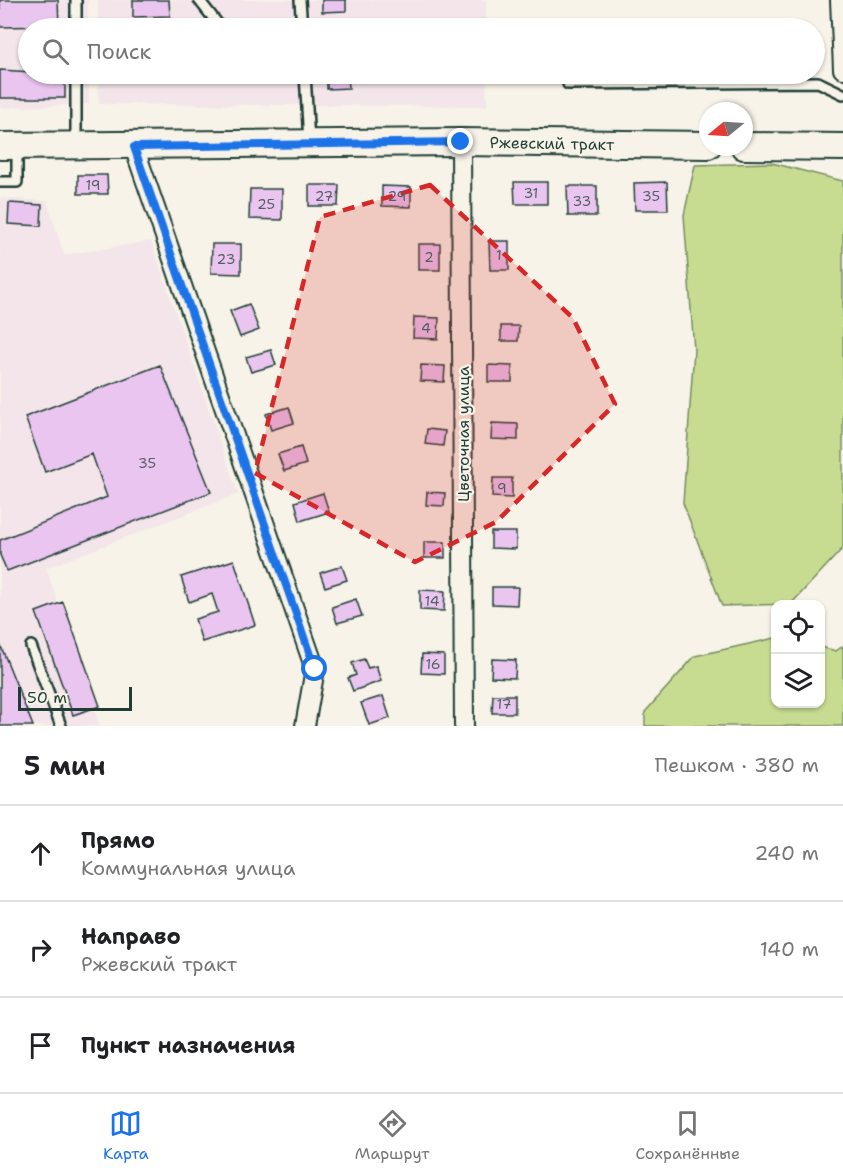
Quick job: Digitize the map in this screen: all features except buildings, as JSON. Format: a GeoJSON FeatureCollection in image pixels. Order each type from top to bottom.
{"type":"FeatureCollection","features":[{"type":"Feature","properties":{"kind":"main road","name":"Ржевский тракт"},"geometry":{"type":"LineString","coordinates":[[8,147],[461,142],[699,145]]}},
{"type":"Feature","properties":{"kind":"main road"},"geometry":{"type":"LineString","coordinates":[[753,146],[843,147]]}},
{"type":"Feature","properties":{"kind":"street"},"geometry":{"type":"LineString","coordinates":[[840,0],[843,69]]}},
{"type":"Feature","properties":{"kind":"street","name":"Цветочная улица"},"geometry":{"type":"LineString","coordinates":[[461,142],[464,726]]}},
{"type":"Feature","properties":{"kind":"street"},"geometry":{"type":"LineString","coordinates":[[134,147],[315,669],[306,726]]}},
{"type":"Feature","properties":{"kind":"lane"},"geometry":{"type":"LineString","coordinates":[[76,0],[76,18]]}},
{"type":"Feature","properties":{"kind":"lane"},"geometry":{"type":"LineString","coordinates":[[199,0],[213,18]]}},
{"type":"Feature","properties":{"kind":"lane"},"geometry":{"type":"LineString","coordinates":[[300,0],[301,18]]}},
{"type":"Feature","properties":{"kind":"lane"},"geometry":{"type":"LineString","coordinates":[[76,84],[76,147]]}},
{"type":"Feature","properties":{"kind":"lane"},"geometry":{"type":"LineString","coordinates":[[306,84],[309,145]]}},
{"type":"Feature","properties":{"kind":"lane"},"geometry":{"type":"LineString","coordinates":[[822,84],[843,94]]}},
{"type":"Feature","properties":{"kind":"lane"},"geometry":{"type":"LineString","coordinates":[[0,182],[17,182],[8,147]]}},
{"type":"Feature","properties":{"kind":"lane"},"geometry":{"type":"LineString","coordinates":[[31,646],[61,726]]}},
{"type":"Feature","properties":{"kind":"highlighted area"},"geometry":{"type":"Polygon","coordinates":[[[430,185],[573,318],[615,404],[496,522],[415,562],[255,473],[320,217],[430,185]]]}},
{"type":"Feature","properties":{"kind":"shaded area"},"geometry":{"type":"Polygon","coordinates":[[[0,0],[88,0],[88,18],[18,18],[18,84],[89,84],[89,104],[0,108],[0,0]]]}},
{"type":"Feature","properties":{"kind":"shaded area"},"geometry":{"type":"Polygon","coordinates":[[[98,0],[486,0],[486,18],[98,18],[98,0]]]}},
{"type":"Feature","properties":{"kind":"shaded area"},"geometry":{"type":"Polygon","coordinates":[[[98,84],[486,84],[487,106],[99,104],[98,84]]]}},
{"type":"Feature","properties":{"kind":"shaded area"},"geometry":{"type":"Polygon","coordinates":[[[0,198],[47,201],[64,255],[151,241],[238,494],[46,568],[100,726],[0,726],[0,198]]]}},
{"type":"Feature","properties":{"kind":"green space"},"geometry":{"type":"Polygon","coordinates":[[[772,163],[843,181],[843,548],[795,600],[771,600],[771,605],[722,606],[683,503],[694,350],[684,215],[695,165],[772,163]]]}},
{"type":"Feature","properties":{"kind":"green space"},"geometry":{"type":"Polygon","coordinates":[[[771,639],[771,708],[825,708],[825,648],[836,651],[843,646],[843,726],[645,726],[645,712],[695,656],[771,639]]]}},
{"type":"Feature","properties":{"kind":"route"},"geometry":{"type":"LineString","coordinates":[[315,669],[134,147],[461,142]]}}]}
